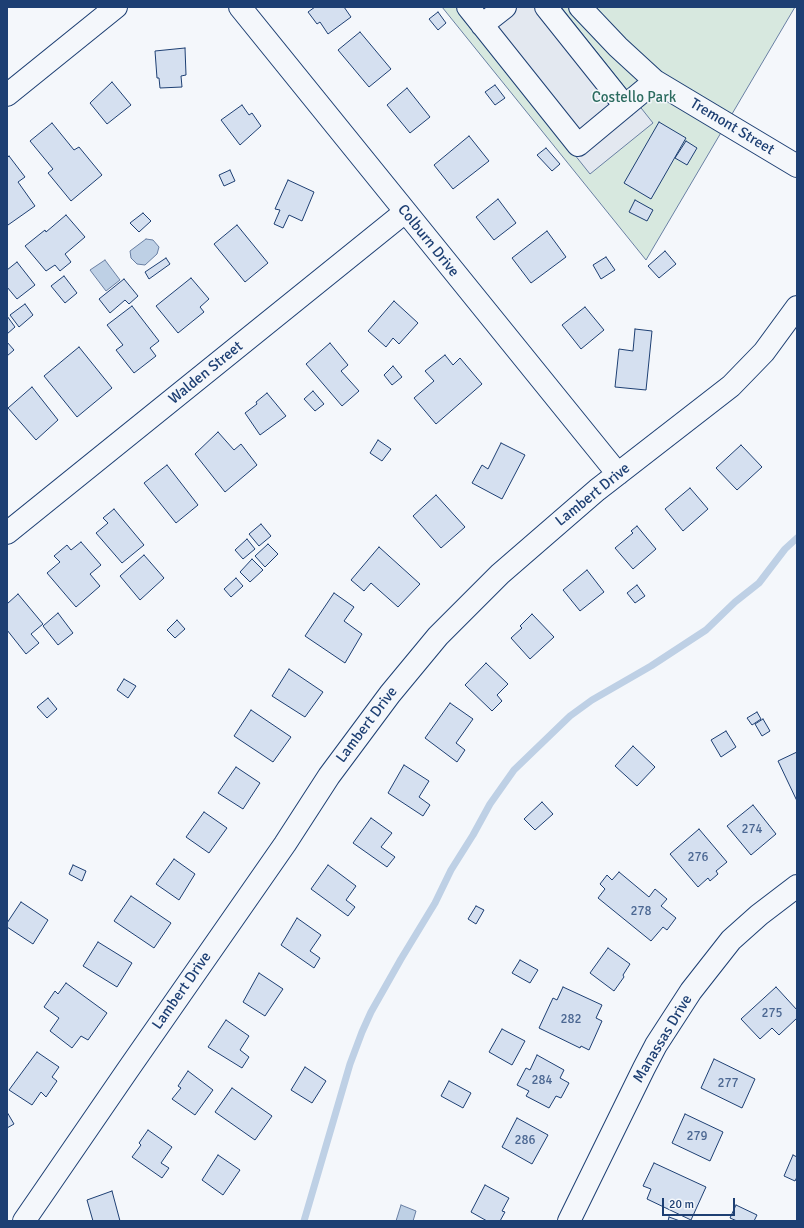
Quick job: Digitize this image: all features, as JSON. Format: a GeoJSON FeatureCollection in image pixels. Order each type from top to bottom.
{"type":"FeatureCollection","features":[{"type":"Feature","properties":{"kind":"street"},"geometry":{"type":"LineString","coordinates":[[7,95],[116,7]]}},
{"type":"Feature","properties":{"kind":"street","name":"Colburn Drive"},"geometry":{"type":"LineString","coordinates":[[240,7],[618,474]]}},
{"type":"Feature","properties":{"kind":"street"},"geometry":{"type":"LineString","coordinates":[[468,7],[578,145],[655,81]]}},
{"type":"Feature","properties":{"kind":"street"},"geometry":{"type":"LineString","coordinates":[[482,25],[506,7]]}},
{"type":"Feature","properties":{"kind":"street"},"geometry":{"type":"LineString","coordinates":[[546,7],[625,106]]}},
{"type":"Feature","properties":{"kind":"street","name":"Tremont Street"},"geometry":{"type":"LineString","coordinates":[[580,7],[618,47],[655,81],[797,166]]}},
{"type":"Feature","properties":{"kind":"street","name":"Walden Street"},"geometry":{"type":"LineString","coordinates":[[7,533],[405,212]]}},
{"type":"Feature","properties":{"kind":"street","name":"Lambert Drive"},"geometry":{"type":"LineString","coordinates":[[24,1221],[127,1070],[285,844],[330,776],[390,694],[438,636],[500,574],[597,490],[731,386],[764,352],[797,307]]}},
{"type":"Feature","properties":{"kind":"street","name":"Manassas Drive"},"geometry":{"type":"LineString","coordinates":[[569,1221],[656,1045],[691,991],[731,940],[759,915],[797,886]]}},
{"type":"Feature","properties":{"kind":"green space","name":"Costello Park"},"geometry":{"type":"Polygon","coordinates":[[[442,7],[795,7],[646,260],[442,7]]]}},
{"type":"Feature","properties":{"kind":"shaded area"},"geometry":{"type":"Polygon","coordinates":[[[457,7],[561,7],[653,123],[590,174],[457,7]]]}},
{"type":"Feature","properties":{"kind":"water"},"geometry":{"type":"Polygon","coordinates":[[[146,239],[153,240],[159,247],[157,254],[145,265],[137,264],[131,258],[130,251],[146,239]]]}},
{"type":"Feature","properties":{"kind":"water"},"geometry":{"type":"Polygon","coordinates":[[[105,260],[120,280],[106,291],[90,270],[105,260]]]}},
{"type":"Feature","properties":{"kind":"water"},"geometry":{"type":"Polygon","coordinates":[[[401,1205],[416,1211],[413,1221],[396,1221],[401,1205]]]}},
{"type":"Feature","properties":{"kind":"building"},"geometry":{"type":"Polygon","coordinates":[[[315,7],[344,7],[351,17],[328,34],[320,22],[317,24],[308,12],[315,7]]]}},
{"type":"Feature","properties":{"kind":"building"},"geometry":{"type":"Polygon","coordinates":[[[438,12],[446,23],[438,30],[429,19],[438,12]]]}},
{"type":"Feature","properties":{"kind":"building"},"geometry":{"type":"Polygon","coordinates":[[[360,32],[391,69],[369,87],[338,50],[360,32]]]}},
{"type":"Feature","properties":{"kind":"building"},"geometry":{"type":"Polygon","coordinates":[[[185,48],[186,75],[181,76],[182,87],[160,88],[159,78],[157,78],[155,51],[185,48]]]}},
{"type":"Feature","properties":{"kind":"building"},"geometry":{"type":"Polygon","coordinates":[[[112,82],[131,105],[107,124],[90,103],[112,82]]]}},
{"type":"Feature","properties":{"kind":"building"},"geometry":{"type":"Polygon","coordinates":[[[495,85],[505,98],[495,105],[485,92],[495,85]]]}},
{"type":"Feature","properties":{"kind":"building"},"geometry":{"type":"Polygon","coordinates":[[[407,88],[430,117],[410,133],[387,105],[407,88]]]}},
{"type":"Feature","properties":{"kind":"building"},"geometry":{"type":"Polygon","coordinates":[[[242,105],[249,115],[252,113],[261,126],[240,145],[221,120],[242,105]]]}},
{"type":"Feature","properties":{"kind":"building"},"geometry":{"type":"Polygon","coordinates":[[[659,122],[686,138],[651,199],[624,183],[659,122]]]}},
{"type":"Feature","properties":{"kind":"building"},"geometry":{"type":"Polygon","coordinates":[[[52,123],[74,150],[79,147],[102,175],[71,201],[48,173],[53,169],[30,141],[52,123]]]}},
{"type":"Feature","properties":{"kind":"building"},"geometry":{"type":"Polygon","coordinates":[[[469,136],[489,161],[453,189],[434,165],[469,136]]]}},
{"type":"Feature","properties":{"kind":"building"},"geometry":{"type":"Polygon","coordinates":[[[686,141],[697,148],[687,165],[675,158],[686,141]]]}},
{"type":"Feature","properties":{"kind":"building"},"geometry":{"type":"Polygon","coordinates":[[[546,148],[560,164],[552,171],[537,155],[546,148]]]}},
{"type":"Feature","properties":{"kind":"building"},"geometry":{"type":"Polygon","coordinates":[[[9,156],[25,177],[18,182],[35,206],[8,225],[7,158],[9,156]]]}},
{"type":"Feature","properties":{"kind":"building"},"geometry":{"type":"Polygon","coordinates":[[[230,170],[235,181],[224,186],[219,175],[230,170]]]}},
{"type":"Feature","properties":{"kind":"building"},"geometry":{"type":"Polygon","coordinates":[[[288,180],[314,192],[302,221],[289,215],[283,228],[274,224],[280,210],[275,209],[288,180]]]}},
{"type":"Feature","properties":{"kind":"building"},"geometry":{"type":"Polygon","coordinates":[[[498,199],[516,223],[494,240],[476,217],[498,199]]]}},
{"type":"Feature","properties":{"kind":"building"},"geometry":{"type":"Polygon","coordinates":[[[635,200],[653,210],[647,221],[629,212],[635,200]]]}},
{"type":"Feature","properties":{"kind":"building"},"geometry":{"type":"Polygon","coordinates":[[[143,213],[151,221],[139,232],[130,223],[143,213]]]}},
{"type":"Feature","properties":{"kind":"building"},"geometry":{"type":"Polygon","coordinates":[[[66,215],[85,237],[65,254],[71,262],[60,271],[55,265],[46,271],[25,246],[45,230],[46,232],[66,215]]]}},
{"type":"Feature","properties":{"kind":"building"},"geometry":{"type":"Polygon","coordinates":[[[237,225],[268,263],[245,282],[214,244],[237,225]]]}},
{"type":"Feature","properties":{"kind":"building"},"geometry":{"type":"Polygon","coordinates":[[[547,231],[566,257],[531,283],[512,258],[547,231]]]}},
{"type":"Feature","properties":{"kind":"building"},"geometry":{"type":"Polygon","coordinates":[[[665,251],[676,264],[659,278],[648,266],[665,251]]]}},
{"type":"Feature","properties":{"kind":"building"},"geometry":{"type":"Polygon","coordinates":[[[606,257],[615,270],[601,279],[593,265],[606,257]]]}},
{"type":"Feature","properties":{"kind":"building"},"geometry":{"type":"Polygon","coordinates":[[[166,258],[170,264],[149,279],[145,272],[166,258]]]}},
{"type":"Feature","properties":{"kind":"building"},"geometry":{"type":"Polygon","coordinates":[[[17,262],[35,285],[17,299],[7,287],[7,270],[17,262]]]}},
{"type":"Feature","properties":{"kind":"building"},"geometry":{"type":"Polygon","coordinates":[[[64,276],[77,293],[65,303],[51,286],[64,276]]]}},
{"type":"Feature","properties":{"kind":"building"},"geometry":{"type":"Polygon","coordinates":[[[191,278],[209,299],[200,307],[204,312],[178,333],[156,306],[191,278]]]}},
{"type":"Feature","properties":{"kind":"building"},"geometry":{"type":"Polygon","coordinates":[[[124,279],[138,296],[129,304],[125,300],[110,313],[99,299],[124,279]]]}},
{"type":"Feature","properties":{"kind":"building"},"geometry":{"type":"Polygon","coordinates":[[[394,301],[418,323],[399,344],[393,338],[386,347],[368,331],[394,301]]]}},
{"type":"Feature","properties":{"kind":"building"},"geometry":{"type":"Polygon","coordinates":[[[25,304],[33,315],[19,327],[10,315],[25,304]]]}},
{"type":"Feature","properties":{"kind":"building"},"geometry":{"type":"Polygon","coordinates":[[[132,306],[159,341],[150,348],[156,356],[134,373],[116,350],[123,345],[107,325],[132,306]]]}},
{"type":"Feature","properties":{"kind":"building"},"geometry":{"type":"Polygon","coordinates":[[[585,307],[604,330],[581,349],[562,325],[585,307]]]}},
{"type":"Feature","properties":{"kind":"building"},"geometry":{"type":"Polygon","coordinates":[[[7,316],[15,327],[7,334],[7,316]]]}},
{"type":"Feature","properties":{"kind":"building"},"geometry":{"type":"Polygon","coordinates":[[[635,329],[652,331],[646,390],[615,387],[619,349],[633,351],[635,329]]]}},
{"type":"Feature","properties":{"kind":"building"},"geometry":{"type":"Polygon","coordinates":[[[7,342],[14,350],[7,356],[7,342]]]}},
{"type":"Feature","properties":{"kind":"building"},"geometry":{"type":"Polygon","coordinates":[[[330,343],[348,365],[341,371],[359,391],[342,406],[306,364],[330,343]]]}},
{"type":"Feature","properties":{"kind":"building"},"geometry":{"type":"Polygon","coordinates":[[[79,347],[112,388],[77,417],[44,376],[79,347]]]}},
{"type":"Feature","properties":{"kind":"building"},"geometry":{"type":"Polygon","coordinates":[[[445,355],[453,365],[460,358],[482,384],[436,424],[414,398],[434,381],[425,371],[445,355]]]}},
{"type":"Feature","properties":{"kind":"building"},"geometry":{"type":"Polygon","coordinates":[[[393,366],[402,377],[392,385],[384,375],[393,366]]]}},
{"type":"Feature","properties":{"kind":"building"},"geometry":{"type":"Polygon","coordinates":[[[32,387],[58,420],[36,440],[8,408],[32,387]]]}},
{"type":"Feature","properties":{"kind":"building"},"geometry":{"type":"Polygon","coordinates":[[[313,391],[324,404],[315,411],[304,399],[313,391]]]}},
{"type":"Feature","properties":{"kind":"building"},"geometry":{"type":"Polygon","coordinates":[[[267,393],[286,416],[260,435],[245,413],[257,404],[256,402],[267,393]]]}},
{"type":"Feature","properties":{"kind":"building"},"geometry":{"type":"Polygon","coordinates":[[[218,432],[234,450],[241,444],[257,465],[225,492],[195,454],[218,432]]]}},
{"type":"Feature","properties":{"kind":"building"},"geometry":{"type":"Polygon","coordinates":[[[378,440],[391,449],[382,461],[370,453],[378,440]]]}},
{"type":"Feature","properties":{"kind":"building"},"geometry":{"type":"Polygon","coordinates":[[[501,443],[525,455],[502,499],[472,483],[482,465],[488,469],[501,443]]]}},
{"type":"Feature","properties":{"kind":"building"},"geometry":{"type":"Polygon","coordinates":[[[741,445],[762,467],[737,490],[716,468],[741,445]]]}},
{"type":"Feature","properties":{"kind":"building"},"geometry":{"type":"Polygon","coordinates":[[[167,465],[198,505],[176,523],[144,483],[167,465]]]}},
{"type":"Feature","properties":{"kind":"building"},"geometry":{"type":"Polygon","coordinates":[[[690,488],[708,509],[683,531],[665,509],[690,488]]]}},
{"type":"Feature","properties":{"kind":"building"},"geometry":{"type":"Polygon","coordinates":[[[436,495],[465,527],[441,548],[413,516],[436,495]]]}},
{"type":"Feature","properties":{"kind":"building"},"geometry":{"type":"Polygon","coordinates":[[[114,509],[144,545],[122,563],[96,533],[108,523],[103,518],[114,509]]]}},
{"type":"Feature","properties":{"kind":"building"},"geometry":{"type":"Polygon","coordinates":[[[261,524],[271,536],[259,546],[249,534],[261,524]]]}},
{"type":"Feature","properties":{"kind":"building"},"geometry":{"type":"Polygon","coordinates":[[[637,526],[656,549],[633,569],[615,548],[633,533],[631,531],[637,526]]]}},
{"type":"Feature","properties":{"kind":"building"},"geometry":{"type":"Polygon","coordinates":[[[247,539],[255,549],[243,559],[235,550],[247,539]]]}},
{"type":"Feature","properties":{"kind":"building"},"geometry":{"type":"Polygon","coordinates":[[[81,542],[101,565],[90,574],[100,586],[76,607],[47,573],[60,562],[54,556],[67,545],[71,550],[81,542]]]}},
{"type":"Feature","properties":{"kind":"building"},"geometry":{"type":"Polygon","coordinates":[[[268,544],[278,554],[265,567],[255,556],[268,544]]]}},
{"type":"Feature","properties":{"kind":"building"},"geometry":{"type":"Polygon","coordinates":[[[379,547],[420,584],[398,607],[371,583],[364,591],[351,580],[379,547]]]}},
{"type":"Feature","properties":{"kind":"building"},"geometry":{"type":"Polygon","coordinates":[[[144,555],[164,578],[140,600],[120,576],[144,555]]]}},
{"type":"Feature","properties":{"kind":"building"},"geometry":{"type":"Polygon","coordinates":[[[252,559],[263,570],[250,582],[240,572],[252,559]]]}},
{"type":"Feature","properties":{"kind":"building"},"geometry":{"type":"Polygon","coordinates":[[[587,570],[604,592],[580,611],[563,590],[587,570]]]}},
{"type":"Feature","properties":{"kind":"building"},"geometry":{"type":"Polygon","coordinates":[[[236,578],[243,586],[231,597],[224,589],[236,578]]]}},
{"type":"Feature","properties":{"kind":"building"},"geometry":{"type":"Polygon","coordinates":[[[637,585],[645,596],[635,603],[627,593],[637,585]]]}},
{"type":"Feature","properties":{"kind":"building"},"geometry":{"type":"Polygon","coordinates":[[[334,593],[354,607],[344,621],[362,634],[345,663],[305,636],[334,593]]]}},
{"type":"Feature","properties":{"kind":"building"},"geometry":{"type":"Polygon","coordinates":[[[18,594],[43,624],[31,634],[39,643],[26,654],[7,630],[7,604],[18,594]]]}},
{"type":"Feature","properties":{"kind":"building"},"geometry":{"type":"Polygon","coordinates":[[[58,613],[73,633],[58,645],[43,626],[58,613]]]}},
{"type":"Feature","properties":{"kind":"building"},"geometry":{"type":"Polygon","coordinates":[[[532,614],[554,637],[530,659],[511,638],[522,628],[520,626],[532,614]]]}},
{"type":"Feature","properties":{"kind":"building"},"geometry":{"type":"Polygon","coordinates":[[[177,620],[185,629],[175,638],[167,630],[177,620]]]}},
{"type":"Feature","properties":{"kind":"building"},"geometry":{"type":"Polygon","coordinates":[[[486,663],[508,684],[497,695],[502,701],[492,711],[465,685],[486,663]]]}},
{"type":"Feature","properties":{"kind":"building"},"geometry":{"type":"Polygon","coordinates":[[[289,669],[323,692],[305,717],[272,696],[289,669]]]}},
{"type":"Feature","properties":{"kind":"building"},"geometry":{"type":"Polygon","coordinates":[[[124,679],[136,686],[128,698],[117,690],[124,679]]]}},
{"type":"Feature","properties":{"kind":"building"},"geometry":{"type":"Polygon","coordinates":[[[48,698],[57,709],[47,718],[37,707],[48,698]]]}},
{"type":"Feature","properties":{"kind":"building"},"geometry":{"type":"Polygon","coordinates":[[[450,703],[473,719],[456,743],[465,750],[457,762],[425,738],[450,703]]]}},
{"type":"Feature","properties":{"kind":"building"},"geometry":{"type":"Polygon","coordinates":[[[251,710],[291,737],[273,762],[234,736],[251,710]]]}},
{"type":"Feature","properties":{"kind":"building"},"geometry":{"type":"Polygon","coordinates":[[[757,712],[761,719],[752,725],[747,718],[757,712]]]}},
{"type":"Feature","properties":{"kind":"building"},"geometry":{"type":"Polygon","coordinates":[[[763,719],[770,731],[762,736],[755,724],[763,719]]]}},
{"type":"Feature","properties":{"kind":"building"},"geometry":{"type":"Polygon","coordinates":[[[726,731],[736,747],[721,757],[711,740],[726,731]]]}},
{"type":"Feature","properties":{"kind":"building"},"geometry":{"type":"Polygon","coordinates":[[[633,746],[655,767],[637,786],[615,766],[633,746]]]}},
{"type":"Feature","properties":{"kind":"building"},"geometry":{"type":"Polygon","coordinates":[[[797,752],[797,801],[778,761],[797,752]]]}},
{"type":"Feature","properties":{"kind":"building"},"geometry":{"type":"Polygon","coordinates":[[[404,765],[429,781],[419,797],[430,805],[423,816],[388,793],[404,765]]]}},
{"type":"Feature","properties":{"kind":"building"},"geometry":{"type":"Polygon","coordinates":[[[236,767],[260,783],[243,809],[218,793],[236,767]]]}},
{"type":"Feature","properties":{"kind":"building"},"geometry":{"type":"Polygon","coordinates":[[[542,802],[553,814],[535,830],[524,819],[542,802]]]}},
{"type":"Feature","properties":{"kind":"building"},"geometry":{"type":"Polygon","coordinates":[[[753,805],[776,834],[751,855],[727,826],[753,805]]]}},
{"type":"Feature","properties":{"kind":"building"},"geometry":{"type":"Polygon","coordinates":[[[204,812],[227,828],[209,853],[186,837],[204,812]]]}},
{"type":"Feature","properties":{"kind":"building"},"geometry":{"type":"Polygon","coordinates":[[[371,818],[392,833],[381,847],[395,857],[387,867],[353,843],[371,818]]]}},
{"type":"Feature","properties":{"kind":"building"},"geometry":{"type":"Polygon","coordinates":[[[699,829],[727,862],[716,871],[718,874],[710,881],[708,878],[698,887],[670,854],[699,829]]]}},
{"type":"Feature","properties":{"kind":"building"},"geometry":{"type":"Polygon","coordinates":[[[174,859],[195,874],[179,900],[156,884],[174,859]]]}},
{"type":"Feature","properties":{"kind":"building"},"geometry":{"type":"Polygon","coordinates":[[[73,865],[86,871],[82,881],[69,874],[73,865]]]}},
{"type":"Feature","properties":{"kind":"building"},"geometry":{"type":"Polygon","coordinates":[[[328,865],[356,886],[346,900],[355,907],[348,916],[311,889],[328,865]]]}},
{"type":"Feature","properties":{"kind":"building"},"geometry":{"type":"Polygon","coordinates":[[[619,872],[649,897],[655,889],[667,899],[661,906],[676,918],[667,930],[663,927],[651,941],[598,898],[605,889],[600,884],[607,875],[612,880],[619,872]]]}},
{"type":"Feature","properties":{"kind":"building"},"geometry":{"type":"Polygon","coordinates":[[[131,896],[171,923],[154,948],[114,921],[131,896]]]}},
{"type":"Feature","properties":{"kind":"building"},"geometry":{"type":"Polygon","coordinates":[[[21,902],[48,920],[33,944],[7,927],[7,923],[21,902]]]}},
{"type":"Feature","properties":{"kind":"building"},"geometry":{"type":"Polygon","coordinates":[[[476,906],[484,910],[476,924],[468,919],[476,906]]]}},
{"type":"Feature","properties":{"kind":"building"},"geometry":{"type":"Polygon","coordinates":[[[297,918],[321,935],[310,951],[320,958],[314,968],[281,945],[297,918]]]}},
{"type":"Feature","properties":{"kind":"building"},"geometry":{"type":"Polygon","coordinates":[[[98,942],[132,963],[117,987],[83,966],[98,942]]]}},
{"type":"Feature","properties":{"kind":"building"},"geometry":{"type":"Polygon","coordinates":[[[608,948],[630,964],[623,975],[624,977],[614,991],[590,973],[608,948]]]}},
{"type":"Feature","properties":{"kind":"building"},"geometry":{"type":"Polygon","coordinates":[[[520,960],[538,970],[530,983],[512,973],[520,960]]]}},
{"type":"Feature","properties":{"kind":"building"},"geometry":{"type":"Polygon","coordinates":[[[259,973],[283,989],[265,1016],[243,1002],[259,973]]]}},
{"type":"Feature","properties":{"kind":"building"},"geometry":{"type":"Polygon","coordinates":[[[66,983],[107,1013],[88,1040],[81,1036],[72,1048],[50,1031],[59,1018],[44,1007],[55,991],[58,994],[66,983]]]}},
{"type":"Feature","properties":{"kind":"building"},"geometry":{"type":"Polygon","coordinates":[[[563,987],[602,1005],[596,1018],[602,1021],[589,1050],[581,1046],[580,1048],[539,1028],[553,998],[557,1000],[563,987]]]}},
{"type":"Feature","properties":{"kind":"building"},"geometry":{"type":"Polygon","coordinates":[[[776,987],[797,1010],[797,1018],[779,1035],[772,1028],[760,1039],[741,1019],[776,987]]]}},
{"type":"Feature","properties":{"kind":"building"},"geometry":{"type":"Polygon","coordinates":[[[226,1020],[249,1036],[240,1050],[249,1057],[242,1068],[208,1047],[226,1020]]]}},
{"type":"Feature","properties":{"kind":"building"},"geometry":{"type":"Polygon","coordinates":[[[502,1029],[525,1041],[512,1065],[489,1052],[502,1029]]]}},
{"type":"Feature","properties":{"kind":"building"},"geometry":{"type":"Polygon","coordinates":[[[37,1052],[59,1067],[52,1077],[57,1081],[46,1097],[41,1092],[32,1105],[9,1090],[37,1052]]]}},
{"type":"Feature","properties":{"kind":"building"},"geometry":{"type":"Polygon","coordinates":[[[537,1055],[564,1070],[560,1078],[569,1083],[561,1098],[556,1096],[549,1108],[526,1096],[529,1091],[517,1085],[526,1068],[530,1070],[537,1055]]]}},
{"type":"Feature","properties":{"kind":"building"},"geometry":{"type":"Polygon","coordinates":[[[714,1059],[755,1079],[742,1108],[701,1088],[714,1059]]]}},
{"type":"Feature","properties":{"kind":"building"},"geometry":{"type":"Polygon","coordinates":[[[305,1067],[326,1081],[312,1103],[291,1090],[305,1067]]]}},
{"type":"Feature","properties":{"kind":"building"},"geometry":{"type":"Polygon","coordinates":[[[188,1071],[213,1090],[195,1115],[172,1099],[181,1088],[178,1086],[188,1071]]]}},
{"type":"Feature","properties":{"kind":"building"},"geometry":{"type":"Polygon","coordinates":[[[449,1081],[471,1093],[463,1108],[441,1096],[449,1081]]]}},
{"type":"Feature","properties":{"kind":"building"},"geometry":{"type":"Polygon","coordinates":[[[232,1088],[272,1116],[255,1140],[215,1112],[232,1088]]]}},
{"type":"Feature","properties":{"kind":"building"},"geometry":{"type":"Polygon","coordinates":[[[7,1112],[14,1124],[7,1128],[7,1112]]]}},
{"type":"Feature","properties":{"kind":"building"},"geometry":{"type":"Polygon","coordinates":[[[685,1114],[723,1132],[710,1161],[672,1143],[685,1114]]]}},
{"type":"Feature","properties":{"kind":"building"},"geometry":{"type":"Polygon","coordinates":[[[517,1118],[548,1135],[532,1164],[502,1147],[517,1118]]]}},
{"type":"Feature","properties":{"kind":"building"},"geometry":{"type":"Polygon","coordinates":[[[148,1130],[172,1147],[161,1163],[169,1168],[162,1178],[132,1157],[141,1145],[139,1143],[148,1130]]]}},
{"type":"Feature","properties":{"kind":"building"},"geometry":{"type":"Polygon","coordinates":[[[218,1155],[240,1170],[223,1195],[202,1180],[218,1155]]]}},
{"type":"Feature","properties":{"kind":"building"},"geometry":{"type":"Polygon","coordinates":[[[793,1155],[797,1157],[797,1177],[795,1181],[784,1176],[793,1155]]]}},
{"type":"Feature","properties":{"kind":"building"},"geometry":{"type":"Polygon","coordinates":[[[654,1163],[706,1187],[691,1220],[647,1199],[651,1189],[643,1186],[654,1163]]]}},
{"type":"Feature","properties":{"kind":"building"},"geometry":{"type":"Polygon","coordinates":[[[485,1185],[509,1198],[502,1211],[505,1212],[500,1221],[487,1221],[471,1212],[485,1185]]]}},
{"type":"Feature","properties":{"kind":"building"},"geometry":{"type":"Polygon","coordinates":[[[112,1191],[120,1221],[93,1221],[87,1200],[112,1191]]]}},
{"type":"Feature","properties":{"kind":"building"},"geometry":{"type":"Polygon","coordinates":[[[736,1205],[757,1215],[754,1221],[737,1221],[730,1218],[736,1205]]]}},
{"type":"Feature","properties":{"kind":"building"},"geometry":{"type":"Polygon","coordinates":[[[669,1217],[680,1221],[668,1221],[669,1217]]]}},
{"type":"Feature","properties":{"kind":"waterway"},"geometry":{"type":"LineString","coordinates":[[304,1221],[350,1064],[371,1012],[435,903],[451,870],[490,804],[514,770],[570,716],[592,700],[651,666],[706,630],[735,602],[759,583],[785,549],[797,538]]}}]}
